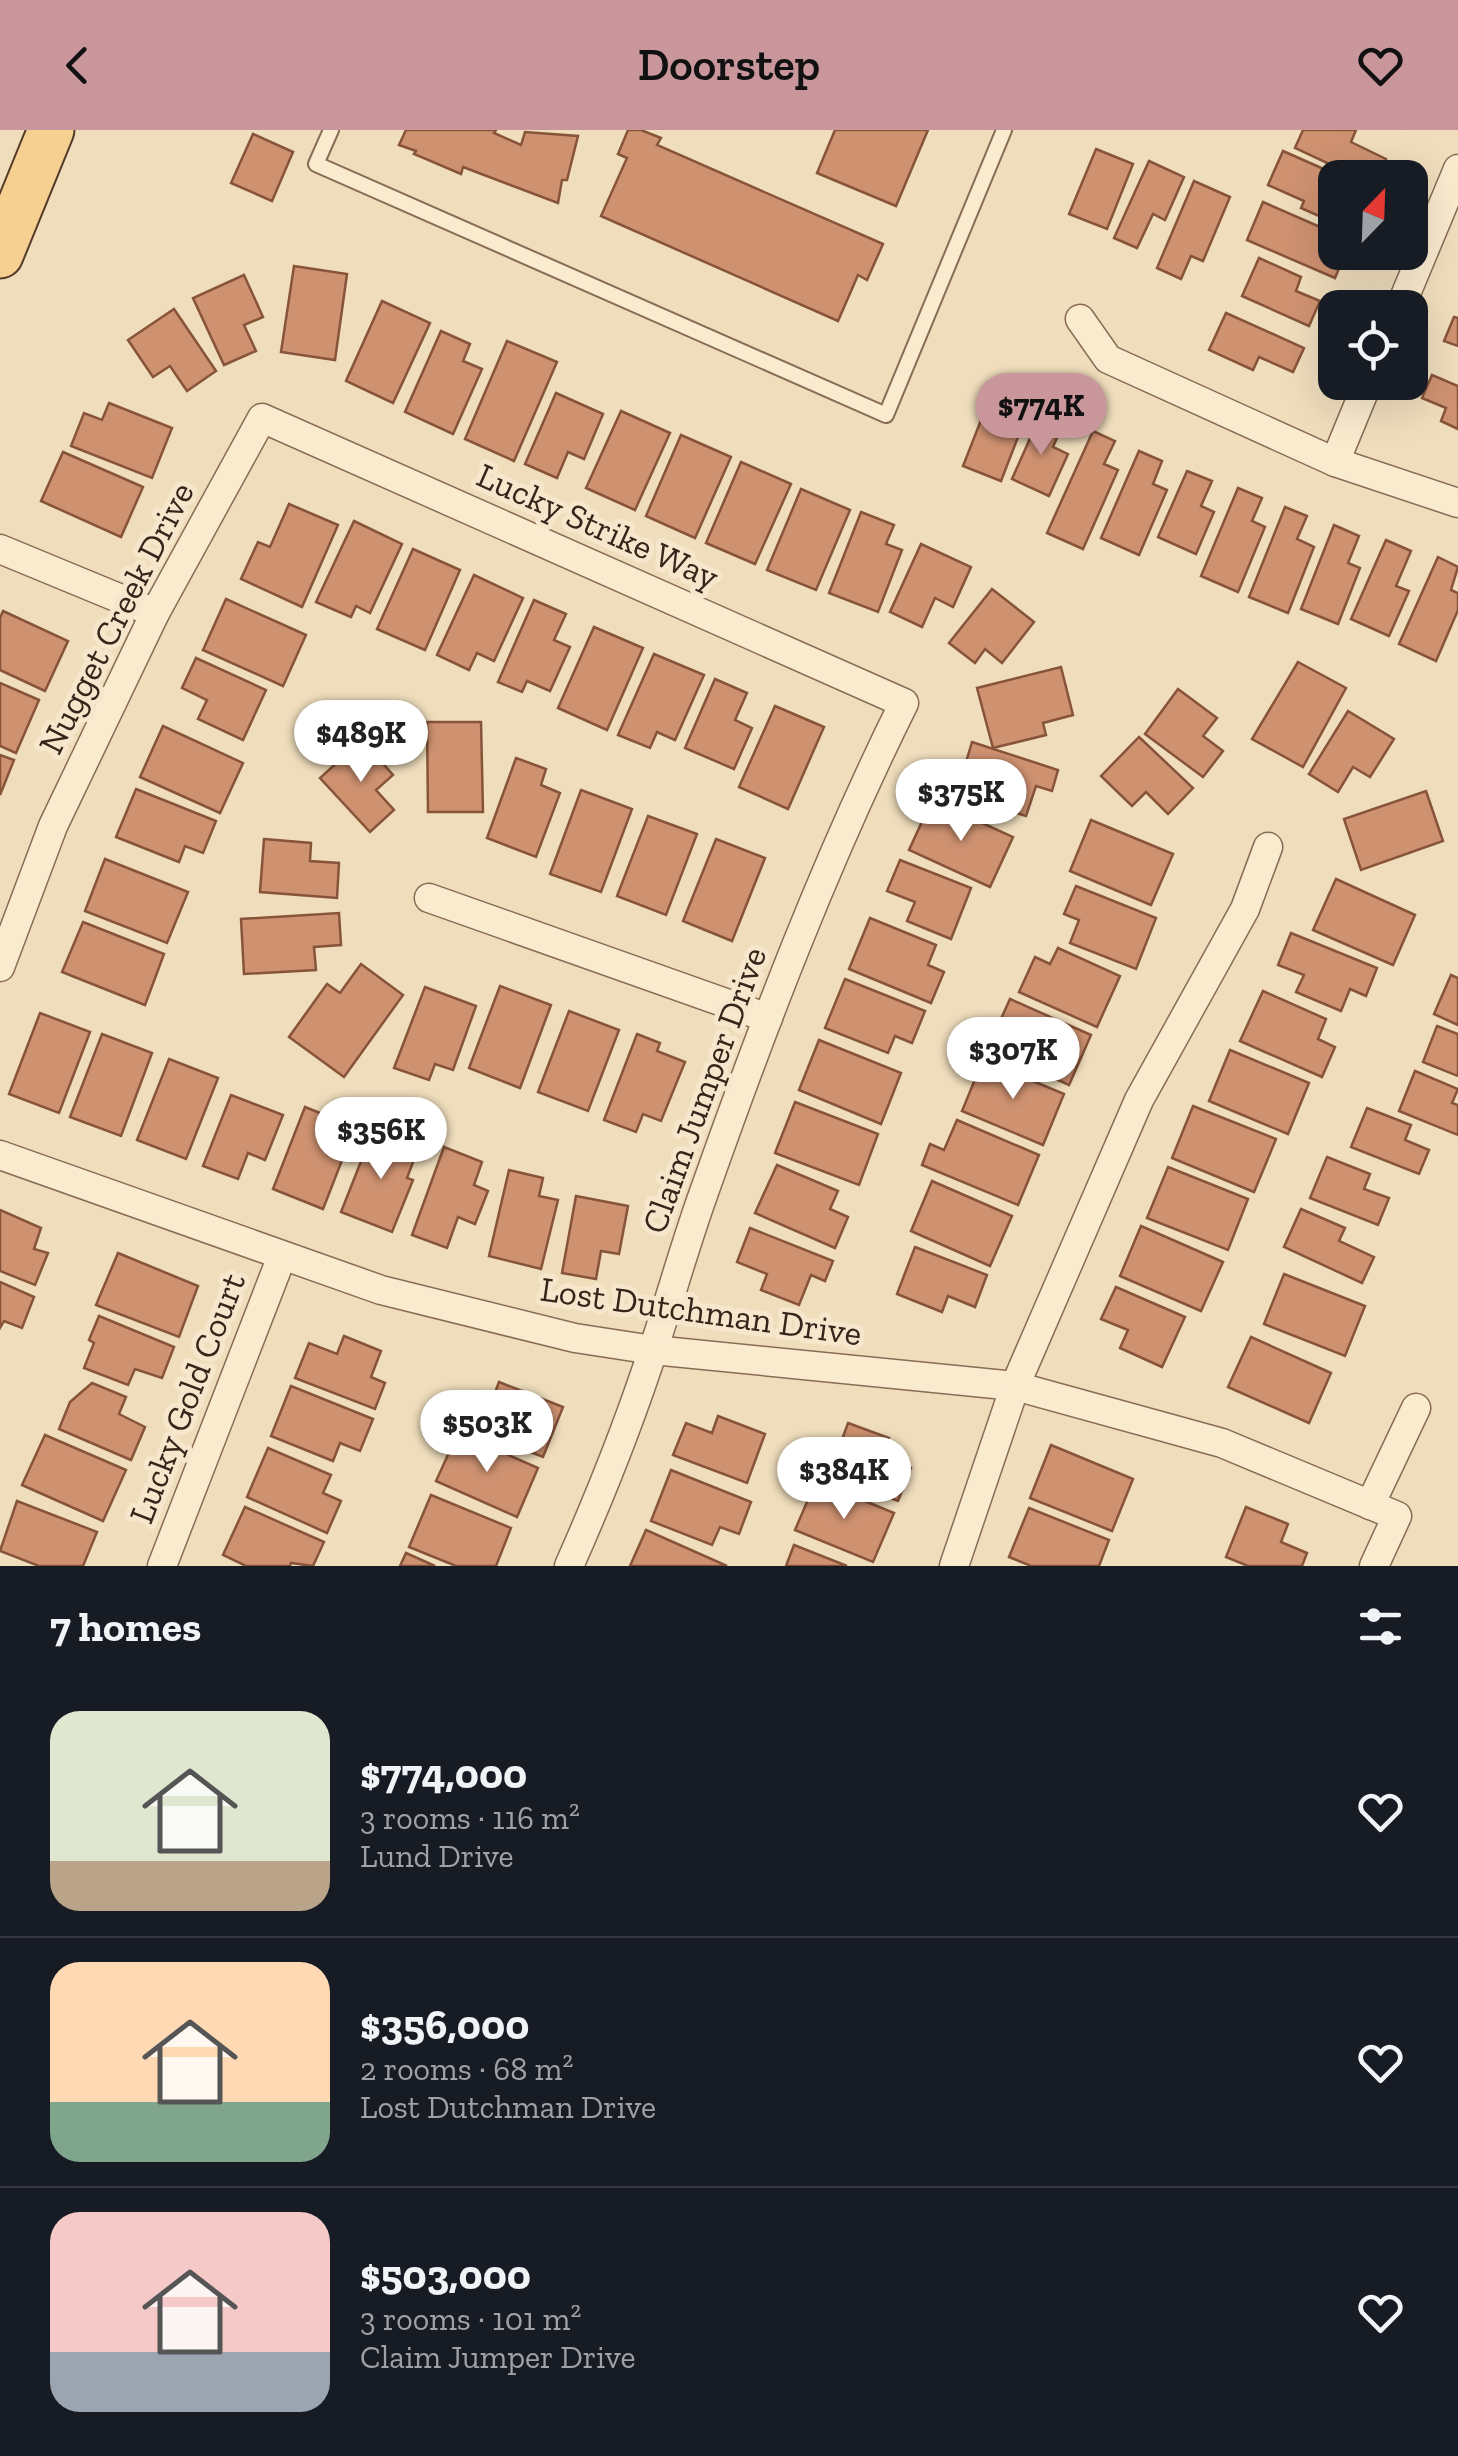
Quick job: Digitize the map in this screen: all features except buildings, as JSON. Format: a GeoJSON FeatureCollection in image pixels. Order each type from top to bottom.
{"type":"FeatureCollection","features":[{"type":"Feature","properties":{"kind":"main road"},"geometry":{"type":"LineString","coordinates":[[1,250],[51,130]]}},
{"type":"Feature","properties":{"kind":"street"},"geometry":{"type":"LineString","coordinates":[[1408,290],[1458,169]]}},
{"type":"Feature","properties":{"kind":"street"},"geometry":{"type":"LineString","coordinates":[[1080,319],[1108,358],[1334,462],[1458,503]]}},
{"type":"Feature","properties":{"kind":"street"},"geometry":{"type":"LineString","coordinates":[[1334,462],[1360,400]]}},
{"type":"Feature","properties":{"kind":"street","name":"Nugget Creek Drive"},"geometry":{"type":"LineString","coordinates":[[0,967],[53,826],[155,613],[262,418]]}},
{"type":"Feature","properties":{"kind":"street","name":"Lucky Strike Way"},"geometry":{"type":"LineString","coordinates":[[262,418],[904,703]]}},
{"type":"Feature","properties":{"kind":"street"},"geometry":{"type":"LineString","coordinates":[[0,549],[155,613]]}},
{"type":"Feature","properties":{"kind":"street","name":"Claim Jumper Drive"},"geometry":{"type":"LineString","coordinates":[[570,1566],[653,1350],[702,1199],[768,1018],[859,793],[904,703]]}},
{"type":"Feature","properties":{"kind":"street"},"geometry":{"type":"LineString","coordinates":[[954,1566],[1014,1386],[1139,1100],[1245,909],[1268,847]]}},
{"type":"Feature","properties":{"kind":"street"},"geometry":{"type":"LineString","coordinates":[[430,898],[768,1018]]}},
{"type":"Feature","properties":{"kind":"street","name":"Lost Dutchman Drive"},"geometry":{"type":"LineString","coordinates":[[0,1155],[381,1290],[574,1338],[653,1350],[1014,1386],[1222,1442],[1384,1511]]}},
{"type":"Feature","properties":{"kind":"street","name":"Lucky Gold Court"},"geometry":{"type":"LineString","coordinates":[[162,1566],[282,1256]]}},
{"type":"Feature","properties":{"kind":"street"},"geometry":{"type":"LineString","coordinates":[[1374,1566],[1384,1511],[1416,1408]]}},
{"type":"Feature","properties":{"kind":"lane"},"geometry":{"type":"LineString","coordinates":[[330,130],[316,164],[886,415],[1004,130]]}}]}
